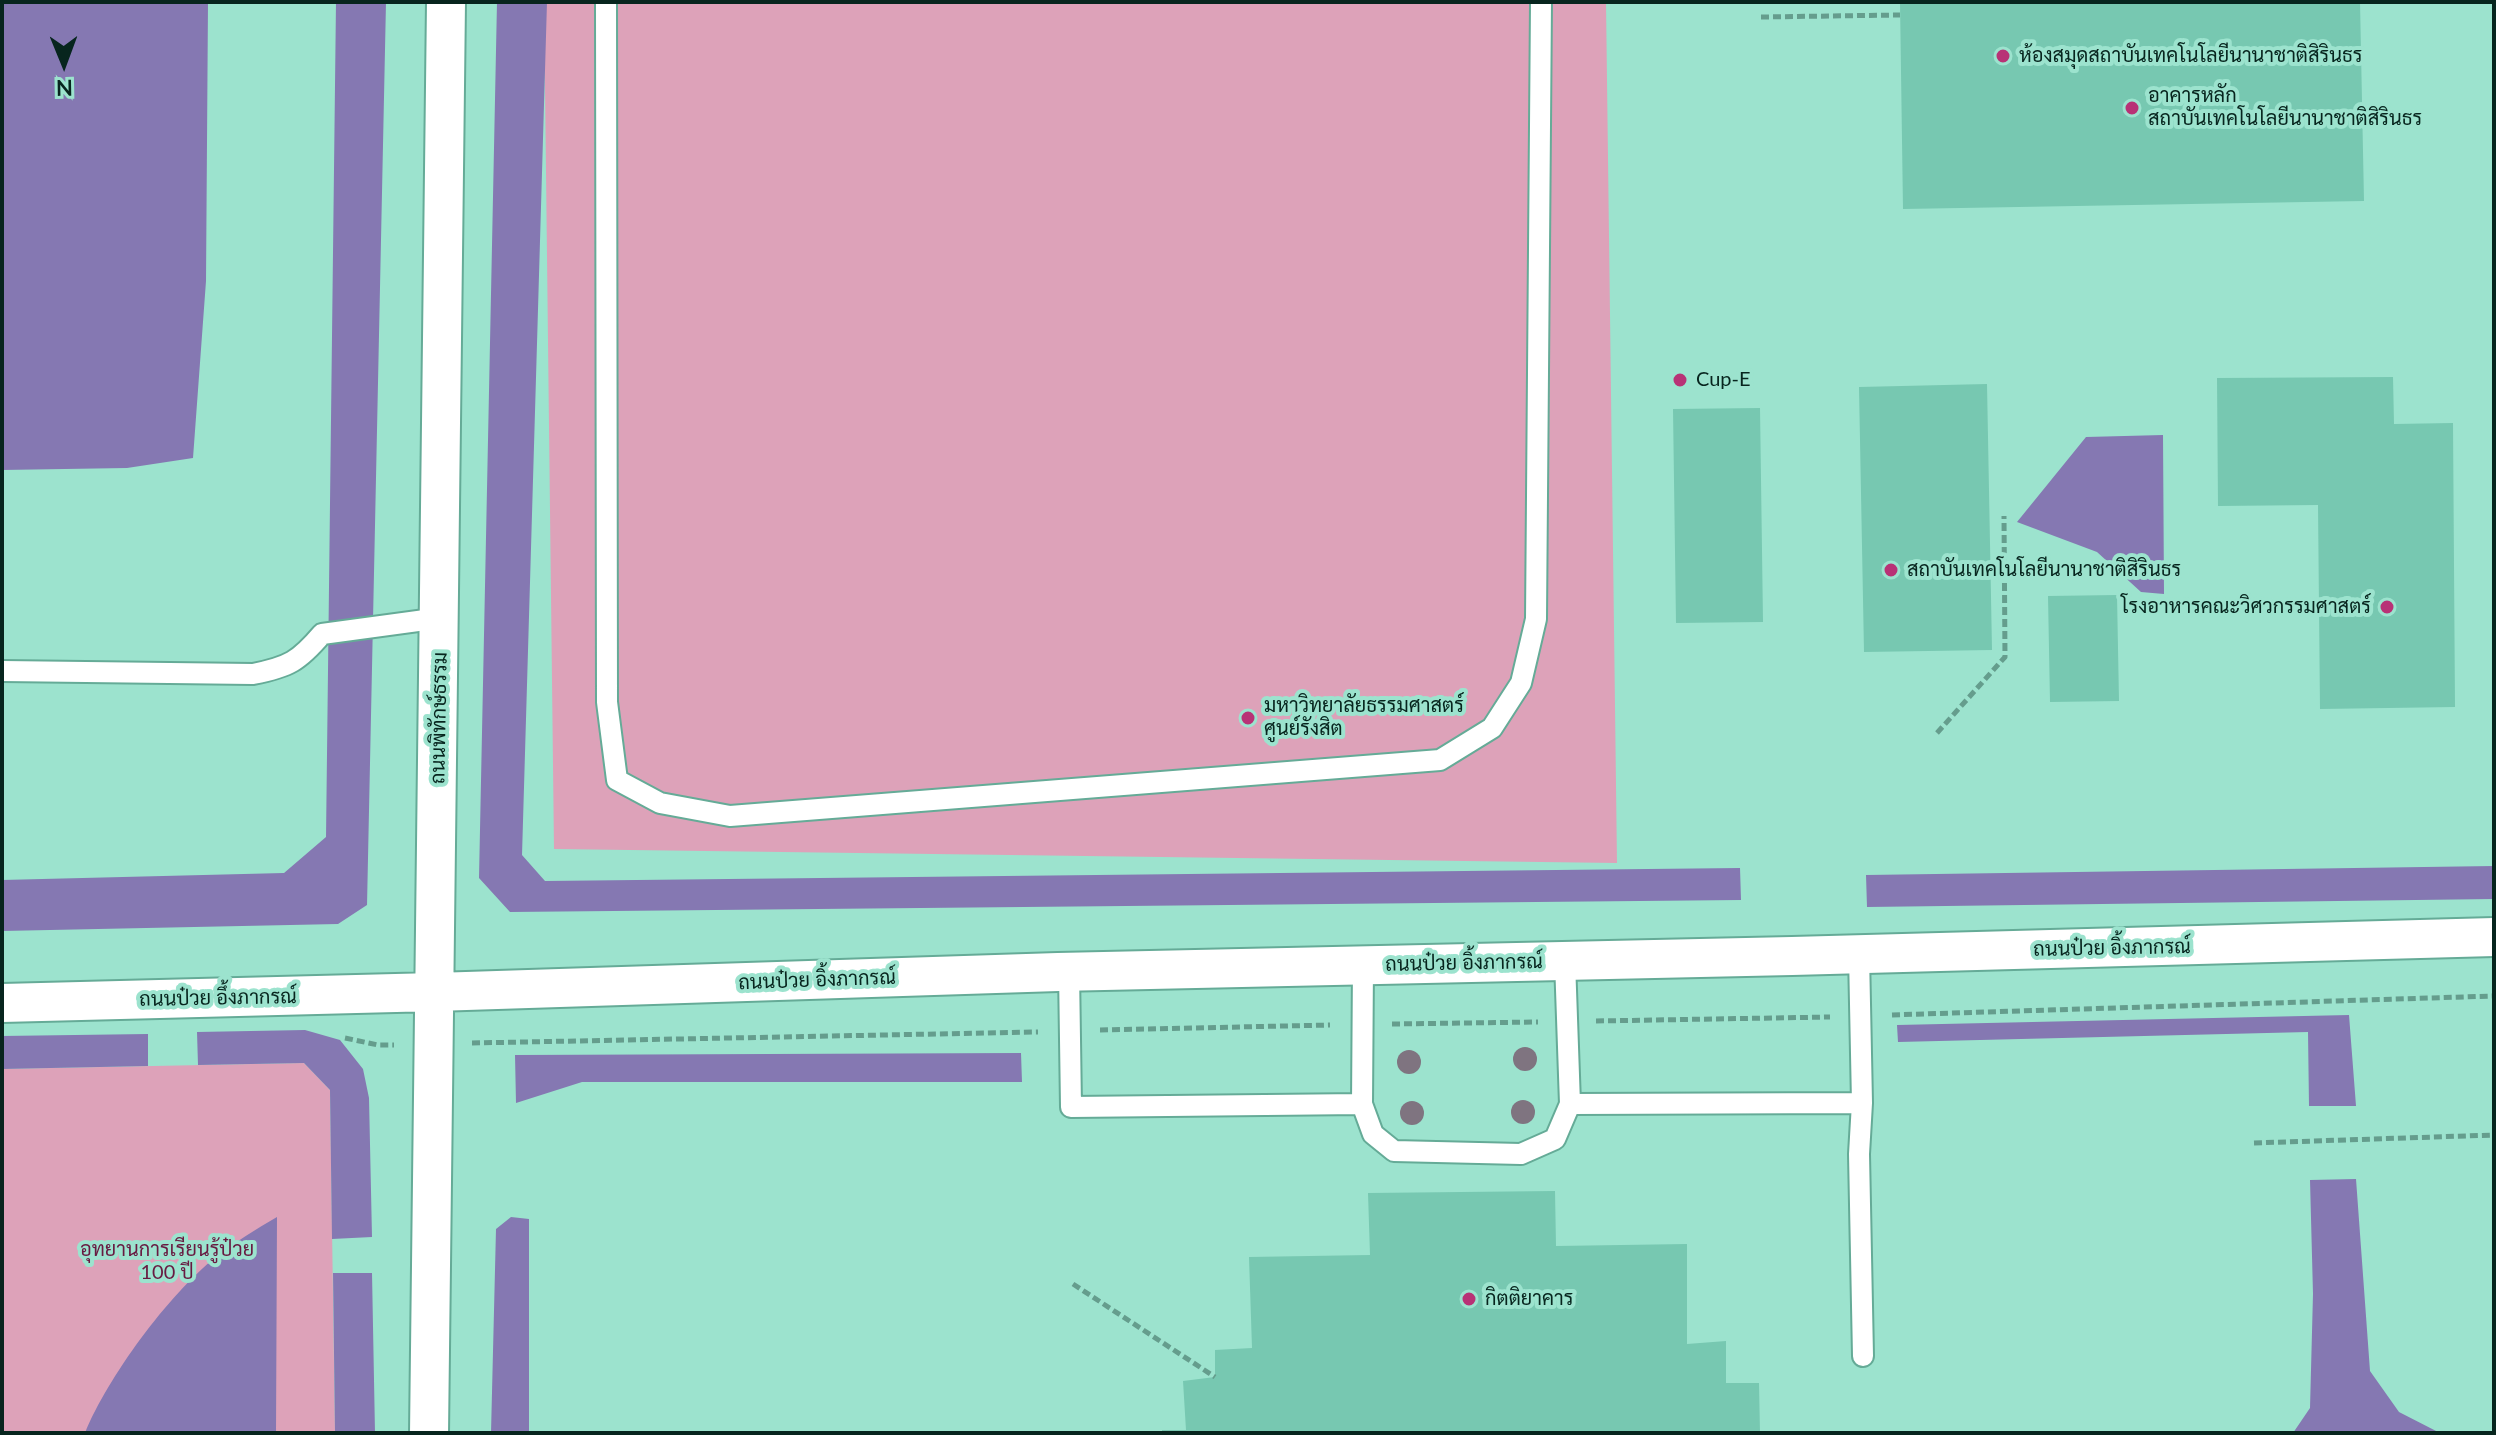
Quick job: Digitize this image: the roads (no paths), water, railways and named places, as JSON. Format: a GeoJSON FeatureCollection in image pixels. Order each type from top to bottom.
{"type":"FeatureCollection","features":[{"type":"Feature","properties":{"kind":"street","name":"ถนนพิทักษ์ธรรม"},"geometry":{"type":"LineString","coordinates":[[429,1433],[446,2]]}},
{"type":"Feature","properties":{"kind":"street","name":"ถนนป๋วย อิ้งภากรณ์"},"geometry":{"type":"LineString","coordinates":[[435,992],[1069,971],[2494,937]]}},
{"type":"Feature","properties":{"kind":"street","name":"ถนนป๋วย อึ้งภากรณ์"},"geometry":{"type":"LineString","coordinates":[[2,1003],[435,992]]}},
{"type":"Feature","properties":{"kind":"lane"},"geometry":{"type":"LineString","coordinates":[[606,2],[607,702],[617,780],[660,803],[730,816],[1440,760],[1492,728],[1521,683],[1536,619],[1541,2]]}},
{"type":"Feature","properties":{"kind":"lane"},"geometry":{"type":"LineString","coordinates":[[2,671],[253,674],[283,668],[302,657],[322,634],[440,618]]}},
{"type":"Feature","properties":{"kind":"lane"},"geometry":{"type":"LineString","coordinates":[[1859,954],[1863,1356]]}},
{"type":"Feature","properties":{"kind":"lane"},"geometry":{"type":"LineString","coordinates":[[1363,965],[1362,1104],[1373,1134],[1394,1151],[1521,1154],[1555,1139],[1570,1104],[1565,961]]}},
{"type":"Feature","properties":{"kind":"lane"},"geometry":{"type":"LineString","coordinates":[[1069,971],[1071,1107],[1362,1104]]}},
{"type":"Feature","properties":{"kind":"lane"},"geometry":{"type":"LineString","coordinates":[[1570,1104],[1862,1103]]}},
{"type":"Feature","properties":{"kind":"place","name":"ห้องสมุดสถาบันเทคโนโลยีนานาชาติสิรินธร"},"geometry":{"type":"Point","coordinates":[2003,56]}},
{"type":"Feature","properties":{"kind":"place","name":"อาคารหลัก สถาบันเทคโนโลยีนานาชาติสิรินธร"},"geometry":{"type":"Point","coordinates":[2132,108]}},
{"type":"Feature","properties":{"kind":"place","name":"Cup-E"},"geometry":{"type":"Point","coordinates":[1680,380]}},
{"type":"Feature","properties":{"kind":"place","name":"สถาบันเทคโนโลยีนานาชาติสิรินธร"},"geometry":{"type":"Point","coordinates":[1891,570]}},
{"type":"Feature","properties":{"kind":"place","name":"โรงอาหารคณะวิศวกรรมศาสตร์"},"geometry":{"type":"Point","coordinates":[2387,607]}},
{"type":"Feature","properties":{"kind":"place","name":"มหาวิทยาลัยธรรมศาสตร์ ศูนย์รังสิต"},"geometry":{"type":"Point","coordinates":[1248,718]}},
{"type":"Feature","properties":{"kind":"place","name":"กิตติยาคาร"},"geometry":{"type":"Point","coordinates":[1469,1299]}},
{"type":"Feature","properties":{"kind":"park label","name":"อุทยานการเรียนรู้ป๋วย 100 ปี"},"geometry":{"type":"Point","coordinates":[167,1262]}}]}
